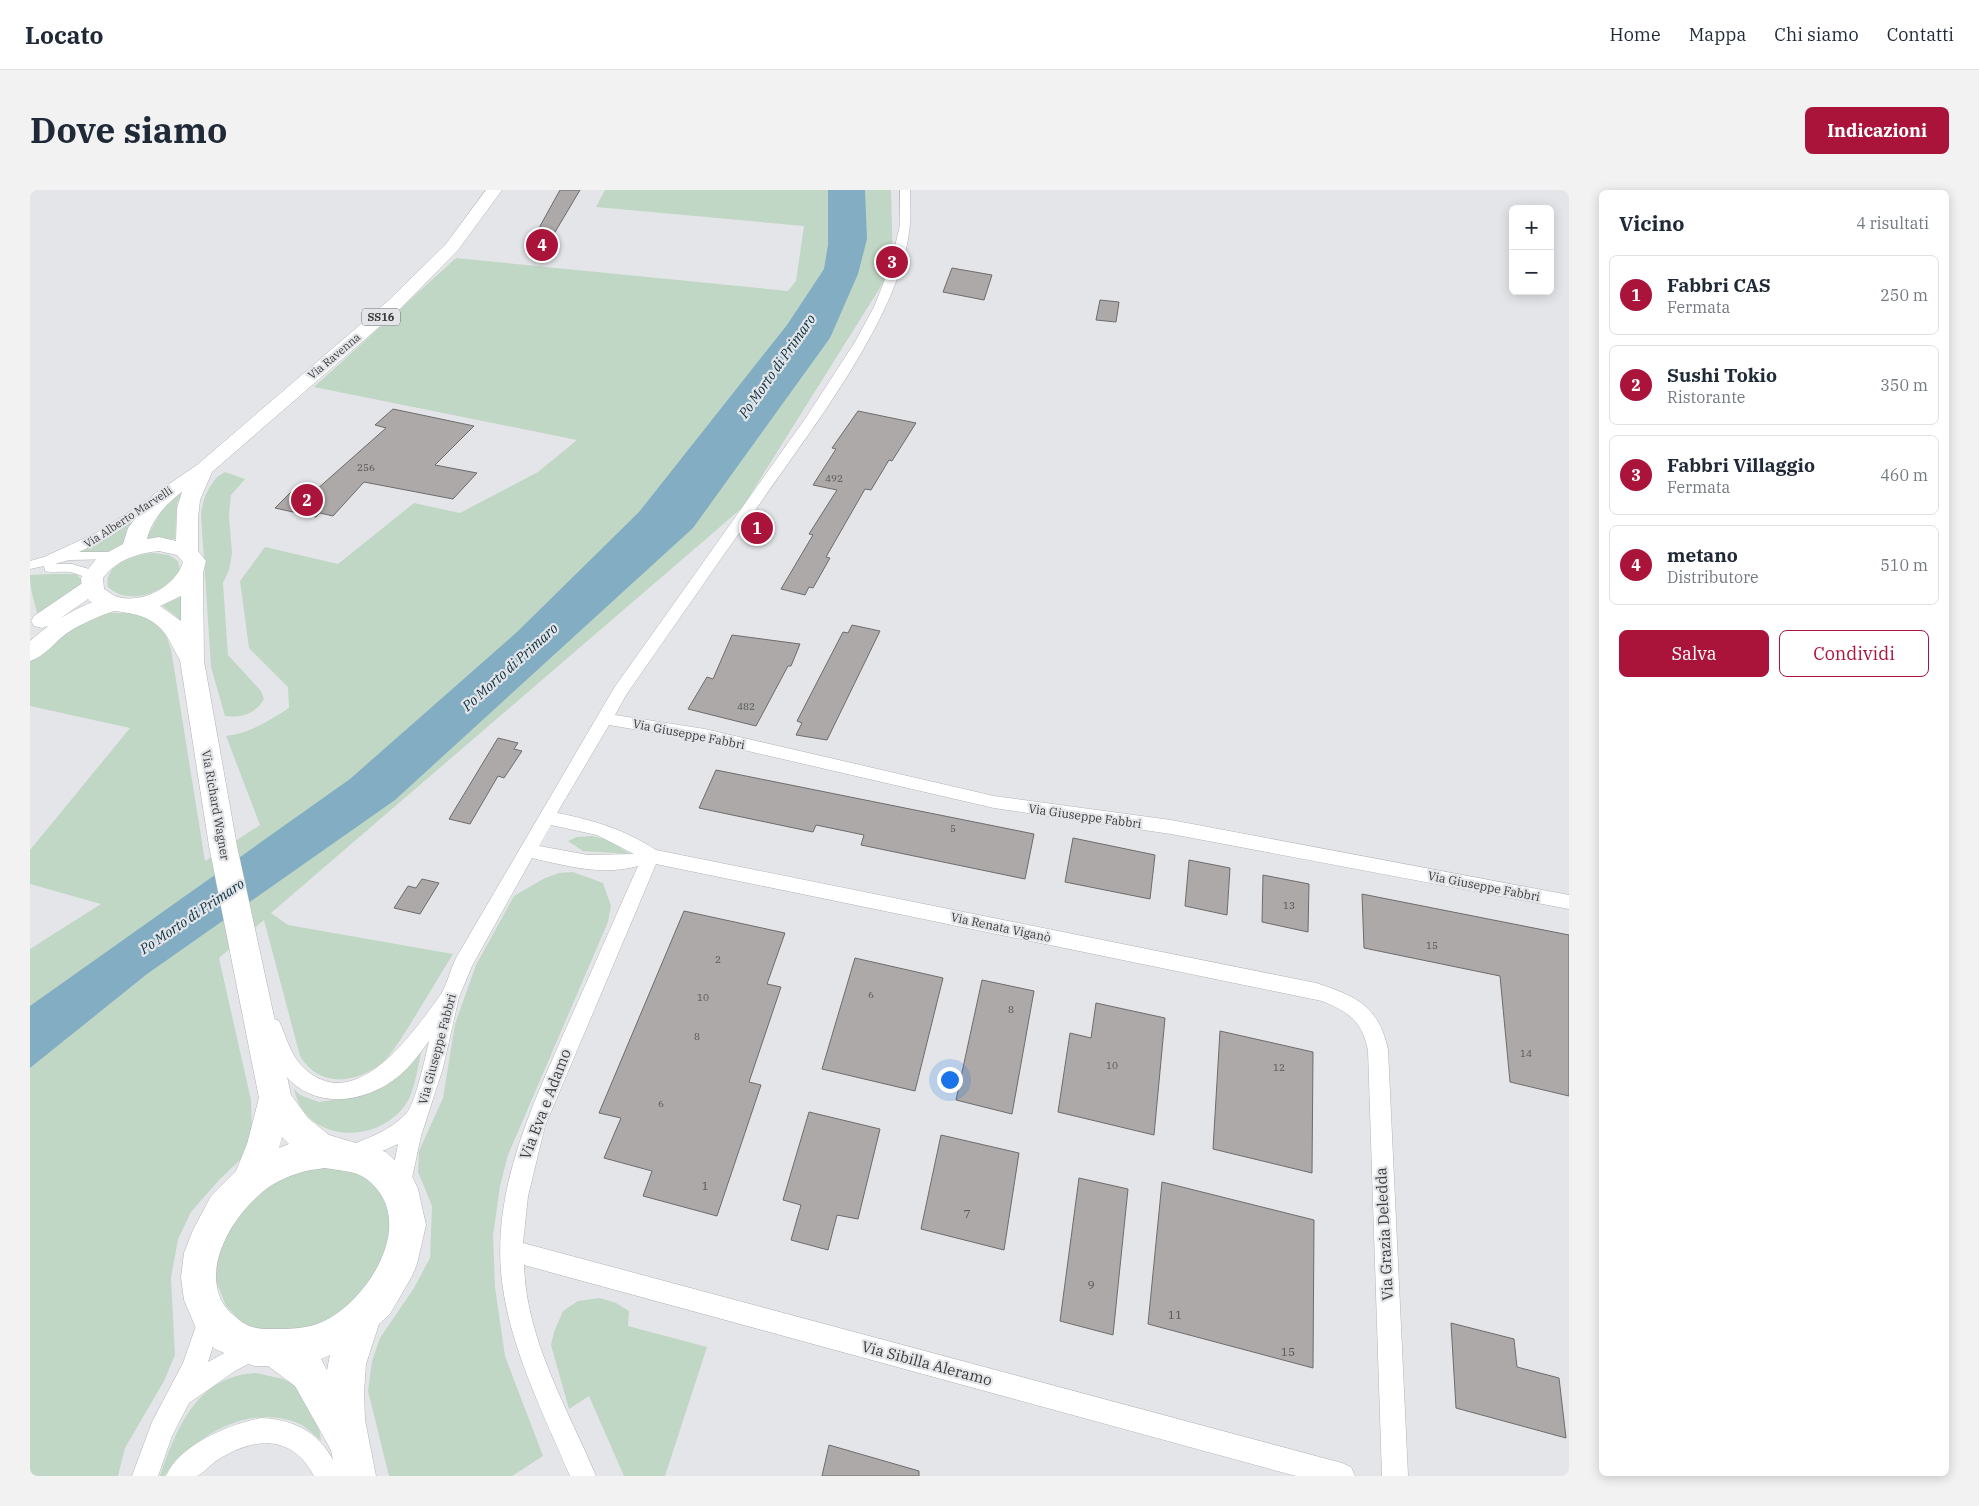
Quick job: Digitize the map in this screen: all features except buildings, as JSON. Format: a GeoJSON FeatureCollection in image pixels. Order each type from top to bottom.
{"type":"FeatureCollection","features":[{"type":"Feature","properties":{"kind":"main road","name":"Via Ravenna"},"geometry":{"type":"LineString","coordinates":[[124,552],[147,514],[160,499],[179,484],[204,469],[418,282],[452,247],[494,190]]}},
{"type":"Feature","properties":{"kind":"main road","name":"Via Ravenna"},"geometry":{"type":"LineString","coordinates":[[193,575],[195,561],[187,551],[187,509],[189,496],[204,469]]}},
{"type":"Feature","properties":{"kind":"main road"},"geometry":{"type":"LineString","coordinates":[[30,632],[48,614],[93,581],[104,563],[124,552],[159,544],[180,547],[187,551]]}},
{"type":"Feature","properties":{"kind":"main road"},"geometry":{"type":"LineString","coordinates":[[30,654],[63,625],[79,616],[122,605],[158,600],[171,594],[193,575]]}},
{"type":"Feature","properties":{"kind":"main road","name":"Via Richard Wagner"},"geometry":{"type":"LineString","coordinates":[[193,575],[192,661],[223,846],[274,1098],[290,1124],[306,1140],[380,1167],[400,1190],[406,1204],[408,1220],[406,1250],[395,1278],[376,1304],[364,1316],[347,1328],[312,1345],[267,1349]]}},
{"type":"Feature","properties":{"kind":"main road"},"geometry":{"type":"LineString","coordinates":[[93,581],[98,598],[122,605]]}},
{"type":"Feature","properties":{"kind":"main road","name":"Via Richard Wagner"},"geometry":{"type":"LineString","coordinates":[[122,605],[153,612],[176,628],[192,661]]}},
{"type":"Feature","properties":{"kind":"main road","name":"Via Richard Wagner"},"geometry":{"type":"LineString","coordinates":[[250,1181],[264,1144],[274,1098]]}},
{"type":"Feature","properties":{"kind":"main road","name":"Via Richard Wagner"},"geometry":{"type":"LineString","coordinates":[[339,1153],[293,1158],[280,1163],[250,1181],[226,1204],[212,1225],[203,1246],[198,1270],[203,1304],[210,1317],[228,1336],[267,1349],[308,1373],[329,1407],[352,1459]]}},
{"type":"Feature","properties":{"kind":"main road","name":"Via Richard Wagner"},"geometry":{"type":"LineString","coordinates":[[352,1459],[346,1397],[348,1363],[364,1316]]}},
{"type":"Feature","properties":{"kind":"street","name":"Via Giuseppe Fabbri"},"geometry":{"type":"LineString","coordinates":[[400,1190],[410,1136],[433,1068],[450,997],[471,949],[604,719],[650,648],[815,413],[861,342],[880,307],[896,264],[905,225],[905,190]]}},
{"type":"Feature","properties":{"kind":"street","name":"Via Alberto Marvelli"},"geometry":{"type":"LineString","coordinates":[[48,561],[103,535],[179,484]]}},
{"type":"Feature","properties":{"kind":"street","name":"Via Alberto Marvelli"},"geometry":{"type":"LineString","coordinates":[[30,565],[70,556],[124,552]]}},
{"type":"Feature","properties":{"kind":"street"},"geometry":{"type":"LineString","coordinates":[[30,569],[72,568],[93,581]]}},
{"type":"Feature","properties":{"kind":"street","name":"Via Giuseppe Fabbri"},"geometry":{"type":"LineString","coordinates":[[604,719],[705,736],[905,784],[994,802],[1171,828],[1569,902]]}},
{"type":"Feature","properties":{"kind":"street","name":"Via Renata Viganò"},"geometry":{"type":"LineString","coordinates":[[546,818],[608,830],[651,856],[1316,991],[1349,1004]]}},
{"type":"Feature","properties":{"kind":"street","name":"Via Renata Viganò"},"geometry":{"type":"LineString","coordinates":[[527,850],[605,865],[631,862],[651,856]]}},
{"type":"Feature","properties":{"kind":"street","name":"Via Eva e Adamo"},"geometry":{"type":"LineString","coordinates":[[582,1476],[523,1329],[516,1299],[512,1250],[518,1184],[534,1126],[651,856]]}},
{"type":"Feature","properties":{"kind":"street","name":"Via Richard Wagner"},"geometry":{"type":"LineString","coordinates":[[251,978],[292,1070],[307,1084],[325,1092],[362,1086],[392,1068],[450,997]]}},
{"type":"Feature","properties":{"kind":"street","name":"Via Grazia Deledda"},"geometry":{"type":"LineString","coordinates":[[1349,1004],[1360,1011],[1369,1021],[1376,1036],[1378,1050],[1395,1476]]}},
{"type":"Feature","properties":{"kind":"street","name":"Via Giuseppe Fabbri"},"geometry":{"type":"LineString","coordinates":[[339,1153],[384,1142],[417,1117]]}},
{"type":"Feature","properties":{"kind":"street","name":"Via Sibilla Aleramo"},"geometry":{"type":"LineString","coordinates":[[512,1250],[1342,1476]]}},
{"type":"Feature","properties":{"kind":"street"},"geometry":{"type":"LineString","coordinates":[[145,1476],[161,1431],[194,1368],[210,1317]]}},
{"type":"Feature","properties":{"kind":"street"},"geometry":{"type":"LineString","coordinates":[[178,1398],[200,1380],[267,1349]]}},
{"type":"Feature","properties":{"kind":"street"},"geometry":{"type":"LineString","coordinates":[[179,1476],[222,1443],[251,1431],[266,1430],[280,1430],[302,1441],[313,1450],[328,1476]]}},
{"type":"Feature","properties":{"kind":"green space"},"geometry":{"type":"Polygon","coordinates":[[[605,190],[891,190],[893,267],[742,508],[271,913],[288,925],[453,954],[398,1044],[386,1059],[372,1070],[360,1075],[338,1079],[327,1078],[317,1074],[308,1066],[300,1056],[264,920],[219,958],[251,1100],[252,1131],[244,1156],[219,1180],[191,1212],[178,1239],[171,1278],[175,1355],[164,1381],[125,1448],[118,1476],[30,1476],[30,949],[101,904],[30,884],[30,850],[130,728],[30,706],[30,662],[53,638],[103,613],[136,613],[149,617],[164,629],[171,649],[205,861],[260,825],[226,736],[267,722],[289,708],[288,687],[249,648],[240,581],[265,547],[338,564],[414,503],[460,513],[538,472],[577,440],[314,387],[456,258],[788,291],[796,281],[804,226],[596,207],[605,190]]]}},
{"type":"Feature","properties":{"kind":"green space"},"geometry":{"type":"Polygon","coordinates":[[[225,472],[245,479],[231,495],[229,516],[232,553],[229,570],[223,583],[228,655],[261,691],[264,699],[248,714],[237,716],[225,716],[211,667],[201,514],[204,499],[209,488],[217,477],[225,472]]]}},
{"type":"Feature","properties":{"kind":"green space"},"geometry":{"type":"Polygon","coordinates":[[[191,481],[177,503],[175,539],[146,539],[162,510],[191,481]]]}},
{"type":"Feature","properties":{"kind":"green space"},"geometry":{"type":"Polygon","coordinates":[[[134,520],[124,542],[115,549],[101,552],[75,553],[103,540],[134,520]]]}},
{"type":"Feature","properties":{"kind":"green space"},"geometry":{"type":"Polygon","coordinates":[[[154,553],[169,555],[178,561],[180,570],[166,585],[147,594],[137,596],[126,596],[108,587],[110,572],[115,566],[130,558],[154,553]]]}},
{"type":"Feature","properties":{"kind":"green space"},"geometry":{"type":"Polygon","coordinates":[[[76,574],[83,581],[81,586],[38,617],[30,575],[76,574]]]}},
{"type":"Feature","properties":{"kind":"green space"},"geometry":{"type":"Polygon","coordinates":[[[183,592],[187,630],[177,617],[160,604],[183,592]]]}},
{"type":"Feature","properties":{"kind":"green space"},"geometry":{"type":"Polygon","coordinates":[[[592,836],[608,840],[630,854],[583,851],[568,841],[577,837],[592,836]]]}},
{"type":"Feature","properties":{"kind":"green space"},"geometry":{"type":"Polygon","coordinates":[[[573,872],[603,883],[611,906],[608,922],[508,1155],[500,1186],[493,1236],[495,1287],[505,1356],[543,1456],[512,1476],[389,1476],[368,1391],[372,1361],[380,1338],[414,1288],[430,1258],[432,1206],[418,1172],[419,1151],[443,1098],[455,1024],[476,965],[514,896],[545,878],[559,873],[573,872]]]}},
{"type":"Feature","properties":{"kind":"green space"},"geometry":{"type":"Polygon","coordinates":[[[423,1045],[414,1083],[406,1104],[393,1118],[378,1127],[361,1132],[343,1132],[327,1129],[312,1120],[301,1107],[294,1089],[300,1095],[319,1102],[359,1096],[423,1045]]]}},
{"type":"Feature","properties":{"kind":"green space"},"geometry":{"type":"Polygon","coordinates":[[[310,1167],[346,1168],[368,1179],[380,1190],[390,1210],[392,1237],[364,1295],[326,1323],[292,1332],[254,1328],[240,1321],[226,1306],[216,1281],[216,1257],[238,1210],[273,1181],[310,1167]]]}},
{"type":"Feature","properties":{"kind":"green space"},"geometry":{"type":"Polygon","coordinates":[[[600,1298],[616,1303],[629,1311],[628,1326],[707,1347],[665,1476],[624,1476],[589,1396],[569,1409],[551,1345],[554,1332],[563,1311],[578,1301],[600,1298]]]}},
{"type":"Feature","properties":{"kind":"green space"},"geometry":{"type":"Polygon","coordinates":[[[256,1373],[283,1379],[295,1385],[319,1426],[321,1441],[308,1429],[296,1422],[274,1417],[256,1418],[238,1422],[204,1438],[176,1462],[164,1476],[160,1476],[182,1423],[192,1407],[204,1394],[218,1383],[236,1376],[256,1373]]]}},
{"type":"Feature","properties":{"kind":"water","name":"Po Morto di Primaro"},"geometry":{"type":"Polygon","coordinates":[[[828,190],[865,190],[867,239],[858,274],[830,338],[693,528],[395,800],[147,974],[30,1068],[30,1006],[350,779],[517,632],[639,512],[787,325],[824,269],[828,245],[828,190]]]}},
{"type":"Feature","properties":{"kind":"place","name":"metano"},"geometry":{"type":"Point","coordinates":[542,245]}},
{"type":"Feature","properties":{"kind":"place","name":"Fabbri Villaggio"},"geometry":{"type":"Point","coordinates":[892,262]}},
{"type":"Feature","properties":{"kind":"place","name":"Sushi Tokio"},"geometry":{"type":"Point","coordinates":[307,500]}},
{"type":"Feature","properties":{"kind":"place","name":"Fabbri CAS"},"geometry":{"type":"Point","coordinates":[757,528]}}]}
